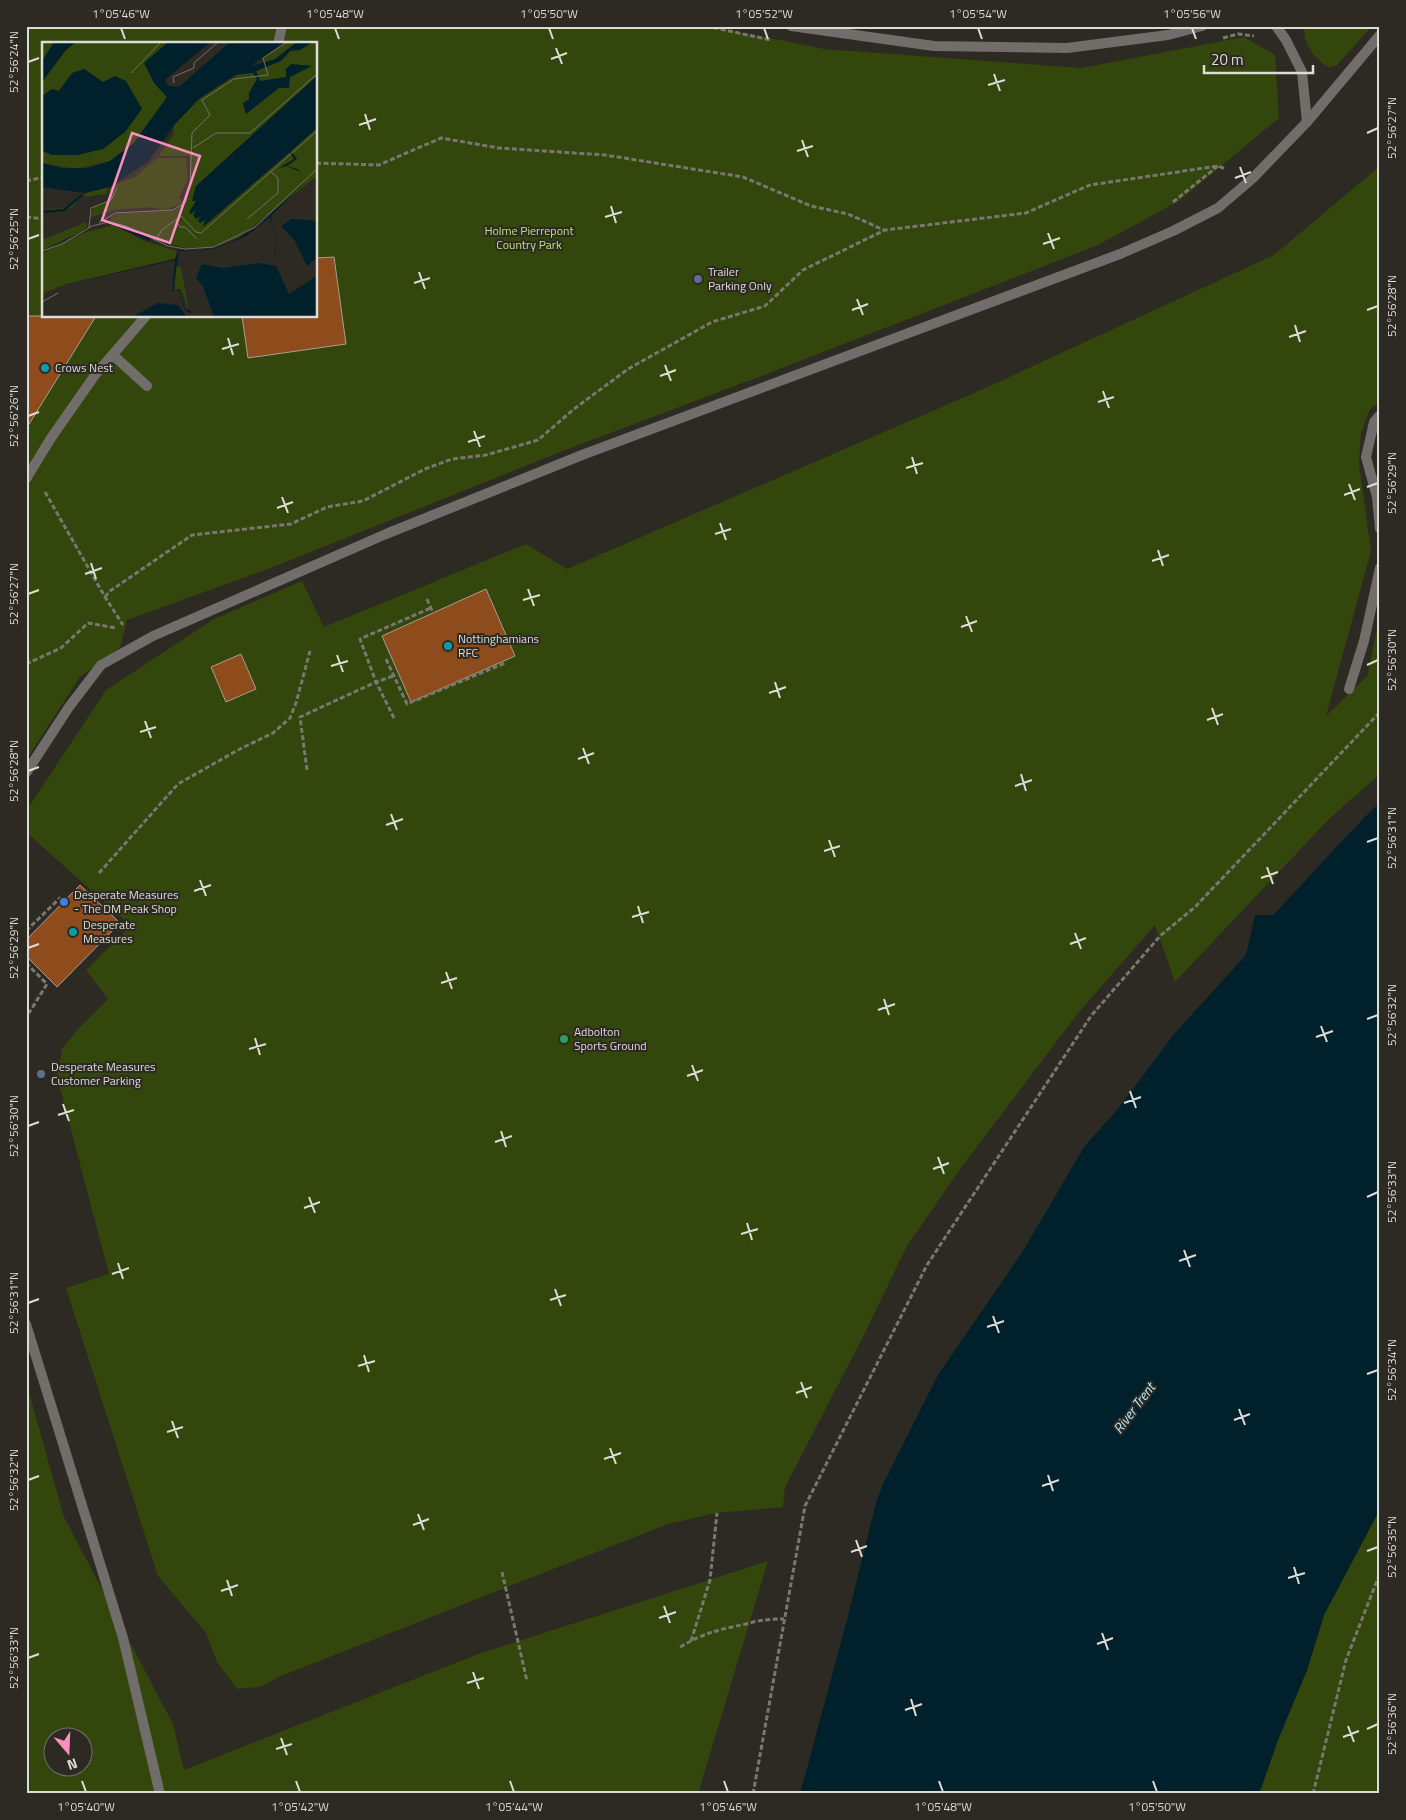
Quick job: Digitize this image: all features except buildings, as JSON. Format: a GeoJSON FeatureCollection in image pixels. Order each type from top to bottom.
{"type":"FeatureCollection","features":[{"type":"Feature","properties":{"kind":"street"},"geometry":{"type":"LineString","coordinates":[[278,42],[282,26]]}},
{"type":"Feature","properties":{"kind":"street"},"geometry":{"type":"LineString","coordinates":[[792,26],[934,46],[1067,48],[1168,35],[1202,26]]}},
{"type":"Feature","properties":{"kind":"street"},"geometry":{"type":"LineString","coordinates":[[1276,26],[1286,40],[1302,72],[1307,122]]}},
{"type":"Feature","properties":{"kind":"street"},"geometry":{"type":"LineString","coordinates":[[26,773],[69,707],[101,665],[153,636],[386,534],[582,455],[1120,254],[1173,231],[1218,208],[1253,178],[1307,122],[1380,35]]}},
{"type":"Feature","properties":{"kind":"street"},"geometry":{"type":"LineString","coordinates":[[26,480],[51,438],[95,375],[144,318]]}},
{"type":"Feature","properties":{"kind":"street"},"geometry":{"type":"LineString","coordinates":[[113,355],[146,386]]}},
{"type":"Feature","properties":{"kind":"street"},"geometry":{"type":"LineString","coordinates":[[1380,415],[1374,422],[1366,457],[1377,496],[1380,529]]}},
{"type":"Feature","properties":{"kind":"street"},"geometry":{"type":"LineString","coordinates":[[26,461],[32,470]]}},
{"type":"Feature","properties":{"kind":"street"},"geometry":{"type":"LineString","coordinates":[[1349,689],[1364,641],[1380,568]]}},
{"type":"Feature","properties":{"kind":"street"},"geometry":{"type":"LineString","coordinates":[[26,1324],[123,1638],[160,1794]]}},
{"type":"Feature","properties":{"kind":"path"},"geometry":{"type":"LineString","coordinates":[[318,163],[379,165],[441,138],[499,148],[605,155],[743,177],[811,206],[848,214],[885,230]]}},
{"type":"Feature","properties":{"kind":"path"},"geometry":{"type":"LineString","coordinates":[[105,597],[110,591],[192,535],[291,524],[327,508],[363,501],[426,469],[452,459],[486,455],[538,440],[574,409],[628,369],[712,322],[764,306],[803,270],[885,230],[1026,213],[1090,185],[1218,166]]}},
{"type":"Feature","properties":{"kind":"path"},"geometry":{"type":"LineString","coordinates":[[26,181],[42,177]]}},
{"type":"Feature","properties":{"kind":"path"},"geometry":{"type":"LineString","coordinates":[[26,217],[42,219]]}},
{"type":"Feature","properties":{"kind":"path"},"geometry":{"type":"LineString","coordinates":[[26,664],[61,648],[88,623],[127,630],[105,597],[32,470]]}},
{"type":"Feature","properties":{"kind":"path"},"geometry":{"type":"LineString","coordinates":[[427,599],[433,613]]}},
{"type":"Feature","properties":{"kind":"path"},"geometry":{"type":"LineString","coordinates":[[394,718],[376,682],[360,639],[431,608]]}},
{"type":"Feature","properties":{"kind":"path"},"geometry":{"type":"LineString","coordinates":[[99,873],[178,784],[238,750],[273,733],[291,716],[310,651]]}},
{"type":"Feature","properties":{"kind":"path"},"geometry":{"type":"LineString","coordinates":[[386,659],[406,704],[505,663]]}},
{"type":"Feature","properties":{"kind":"path"},"geometry":{"type":"LineString","coordinates":[[291,716],[300,717],[393,676]]}},
{"type":"Feature","properties":{"kind":"path"},"geometry":{"type":"LineString","coordinates":[[753,1794],[805,1506],[932,1257],[1091,1016],[1160,936],[1194,907],[1380,712]]}},
{"type":"Feature","properties":{"kind":"path"},"geometry":{"type":"LineString","coordinates":[[300,717],[306,770]]}},
{"type":"Feature","properties":{"kind":"path"},"geometry":{"type":"LineString","coordinates":[[26,932],[60,898],[64,902]]}},
{"type":"Feature","properties":{"kind":"path"},"geometry":{"type":"LineString","coordinates":[[26,963],[47,984]]}},
{"type":"Feature","properties":{"kind":"path"},"geometry":{"type":"LineString","coordinates":[[28,1013],[50,981]]}},
{"type":"Feature","properties":{"kind":"path"},"geometry":{"type":"LineString","coordinates":[[691,1641],[710,1580],[717,1513]]}},
{"type":"Feature","properties":{"kind":"path"},"geometry":{"type":"LineString","coordinates":[[502,1572],[527,1681]]}},
{"type":"Feature","properties":{"kind":"path"},"geometry":{"type":"LineString","coordinates":[[1313,1794],[1346,1660],[1380,1573]]}},
{"type":"Feature","properties":{"kind":"path"},"geometry":{"type":"LineString","coordinates":[[680,1647],[702,1635],[721,1628],[766,1618],[784,1619]]}},
{"type":"Feature","properties":{"kind":"green space","name":"Holme Pierrepont Country Park"},"geometry":{"type":"Polygon","coordinates":[[[26,26],[709,26],[824,49],[1081,68],[1244,37],[1275,55],[1279,118],[1179,201],[1098,245],[568,449],[276,566],[127,620],[120,648],[80,677],[26,760],[26,26]]]}},
{"type":"Feature","properties":{"kind":"green space"},"geometry":{"type":"Polygon","coordinates":[[[1305,26],[1372,26],[1337,65],[1330,68],[1311,51],[1306,39],[1305,26]]]}},
{"type":"Feature","properties":{"kind":"green space","name":"Adbolton Sports Ground"},"geometry":{"type":"Polygon","coordinates":[[[1380,166],[1380,402],[1370,409],[1361,433],[1359,464],[1371,551],[1326,716],[1368,675],[1380,611],[1380,774],[1329,819],[1175,982],[1155,925],[1079,1012],[961,1168],[907,1246],[863,1337],[785,1487],[783,1507],[717,1513],[668,1524],[281,1676],[260,1687],[237,1689],[217,1662],[206,1633],[158,1576],[66,1288],[109,1274],[57,1077],[62,1049],[78,1029],[108,999],[86,970],[131,926],[26,832],[26,811],[106,690],[214,619],[302,581],[324,627],[526,544],[567,569],[981,390],[1274,255],[1380,166]]]}},
{"type":"Feature","properties":{"kind":"green space"},"geometry":{"type":"Polygon","coordinates":[[[26,1382],[64,1517],[173,1724],[184,1770],[478,1654],[768,1561],[698,1794],[26,1794],[26,1382]]]}},
{"type":"Feature","properties":{"kind":"green space"},"geometry":{"type":"Polygon","coordinates":[[[1380,1509],[1380,1794],[1259,1794],[1278,1740],[1307,1670],[1324,1615],[1380,1509]]]}},
{"type":"Feature","properties":{"kind":"water","name":"River Trent"},"geometry":{"type":"Polygon","coordinates":[[[1380,802],[1380,1509],[1324,1615],[1307,1670],[1278,1740],[1259,1794],[800,1794],[847,1620],[876,1503],[883,1484],[938,1375],[1023,1251],[1084,1147],[1117,1110],[1175,1033],[1246,955],[1255,915],[1273,915],[1380,802]]]}},
{"type":"Feature","properties":{"kind":"place","name":"Trailer Parking Only"},"geometry":{"type":"Point","coordinates":[698,279]}},
{"type":"Feature","properties":{"kind":"place","name":"Crows Nest"},"geometry":{"type":"Point","coordinates":[45,368]}},
{"type":"Feature","properties":{"kind":"place","name":"Nottinghamians RFC"},"geometry":{"type":"Point","coordinates":[448,646]}},
{"type":"Feature","properties":{"kind":"place","name":"Desperate Measures - The DM Peak Shop"},"geometry":{"type":"Point","coordinates":[64,902]}},
{"type":"Feature","properties":{"kind":"place","name":"Desperate Measures"},"geometry":{"type":"Point","coordinates":[73,932]}},
{"type":"Feature","properties":{"kind":"place","name":"Adbolton Sports Ground"},"geometry":{"type":"Point","coordinates":[564,1039]}},
{"type":"Feature","properties":{"kind":"place","name":"Desperate Measures Customer Parking"},"geometry":{"type":"Point","coordinates":[41,1074]}}]}
